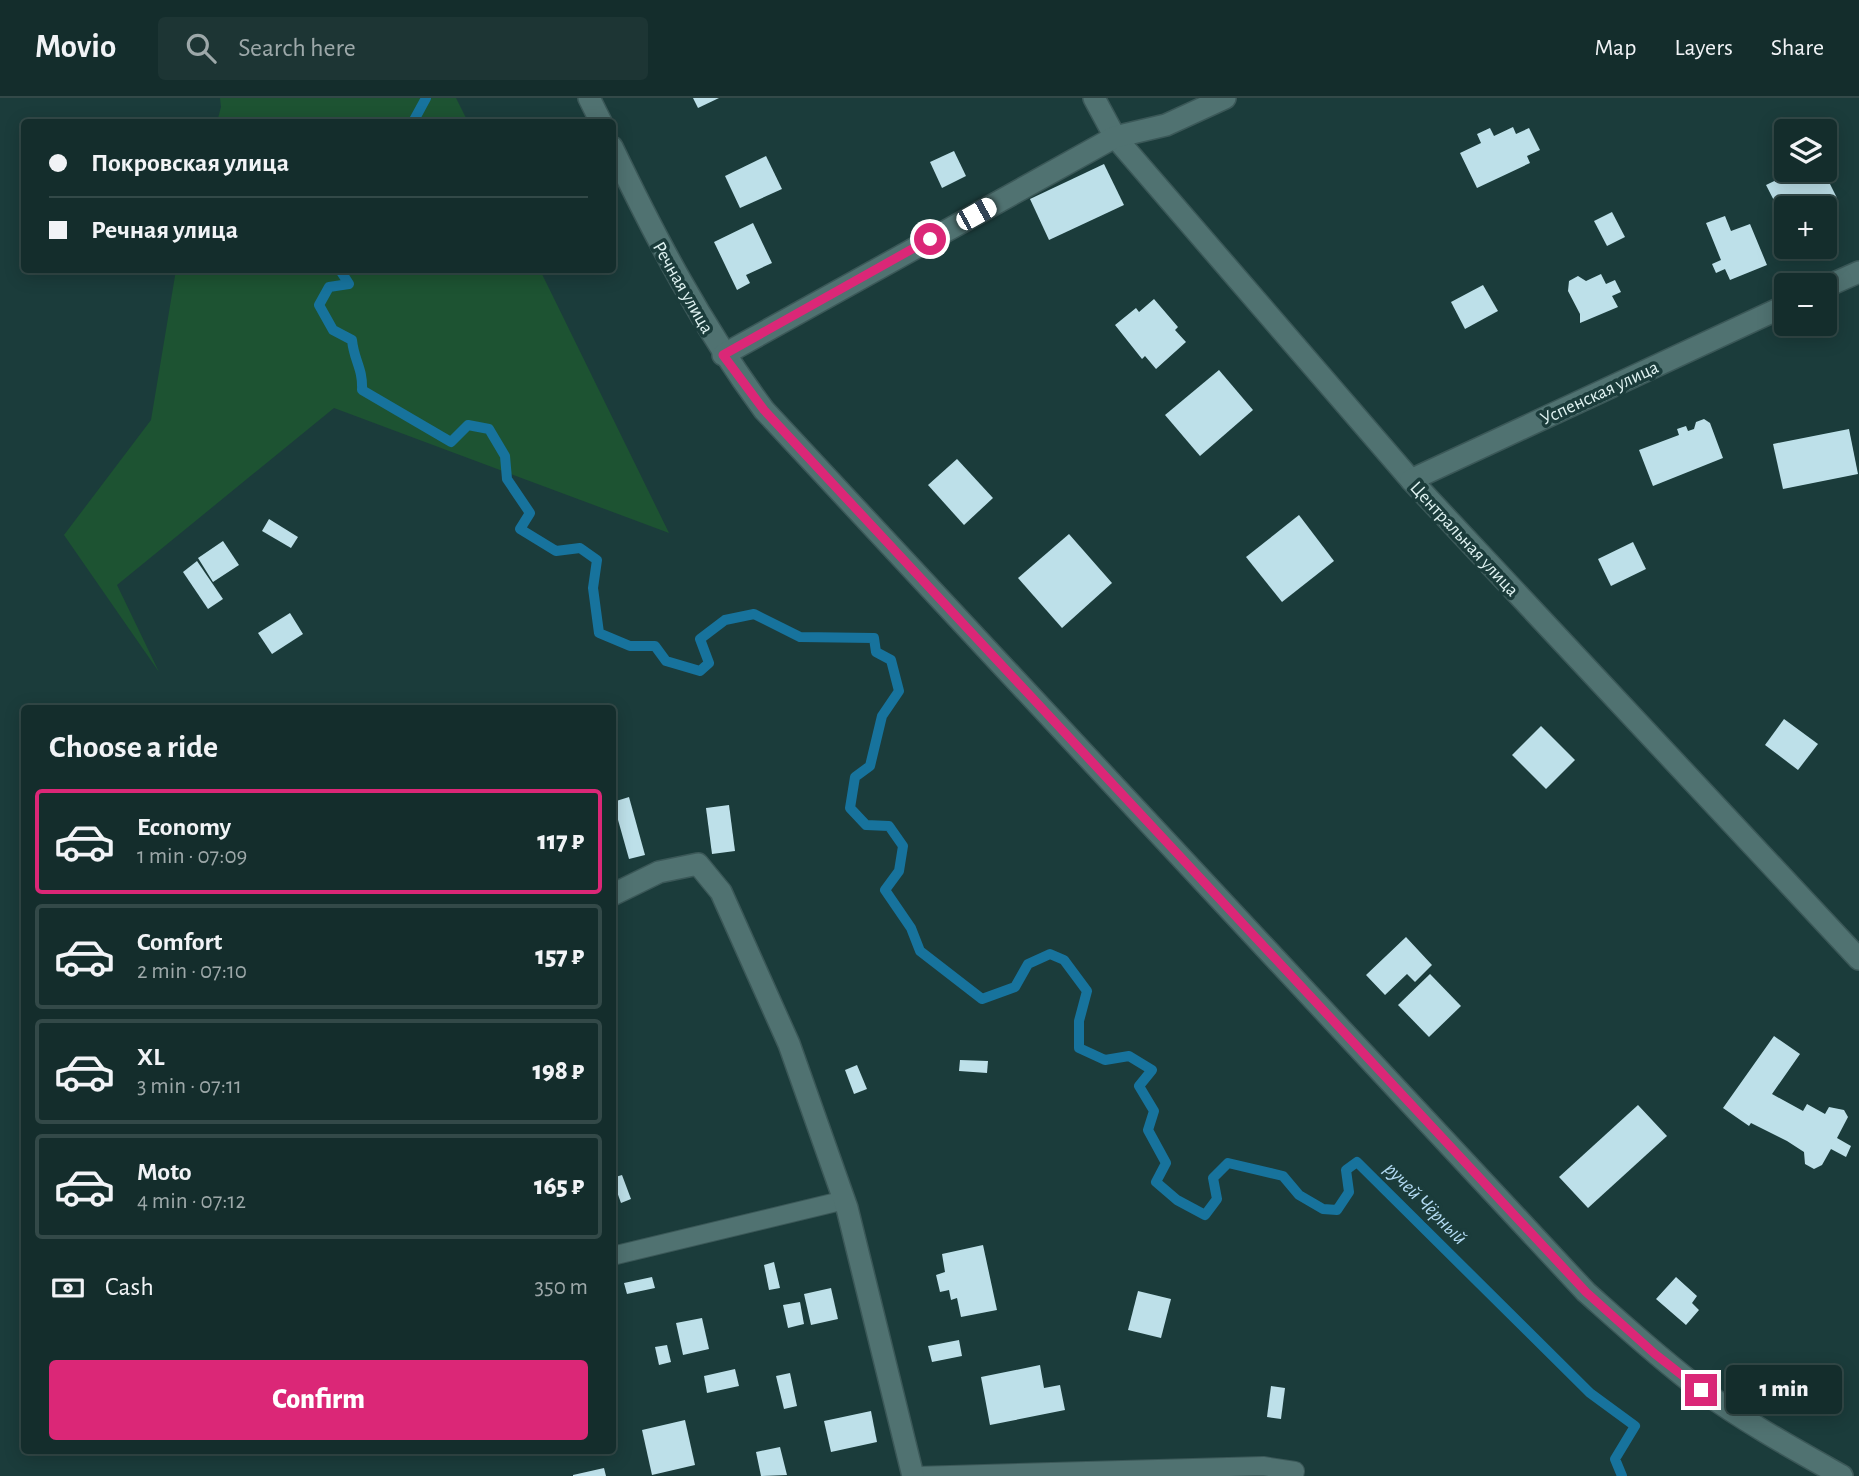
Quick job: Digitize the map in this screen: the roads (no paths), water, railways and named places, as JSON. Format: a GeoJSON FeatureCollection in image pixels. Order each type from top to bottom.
{"type":"FeatureCollection","features":[{"type":"Feature","properties":{"kind":"street"},"geometry":{"type":"LineString","coordinates":[[589,98],[600,119]]}},
{"type":"Feature","properties":{"kind":"street","name":"Центральная улица"},"geometry":{"type":"LineString","coordinates":[[1094,98],[1115,137],[1411,480],[1859,959]]}},
{"type":"Feature","properties":{"kind":"street"},"geometry":{"type":"LineString","coordinates":[[723,355],[1115,137],[1166,125],[1225,98]]}},
{"type":"Feature","properties":{"kind":"street","name":"Речная улица"},"geometry":{"type":"LineString","coordinates":[[616,155],[666,258],[723,355],[764,410],[1586,1292],[1655,1354],[1701,1390],[1777,1440],[1842,1476]]}},
{"type":"Feature","properties":{"kind":"street"},"geometry":{"type":"LineString","coordinates":[[1837,282],[1859,272]]}},
{"type":"Feature","properties":{"kind":"street","name":"Успенская улица"},"geometry":{"type":"LineString","coordinates":[[1411,480],[1774,311]]}},
{"type":"Feature","properties":{"kind":"street"},"geometry":{"type":"LineString","coordinates":[[616,893],[659,872],[698,864],[721,892],[789,1044],[845,1200],[914,1476]]}},
{"type":"Feature","properties":{"kind":"lane"},"geometry":{"type":"LineString","coordinates":[[616,1255],[845,1200]]}},
{"type":"Feature","properties":{"kind":"lane"},"geometry":{"type":"LineString","coordinates":[[914,1476],[1263,1466],[1295,1471],[1294,1476]]}},
{"type":"Feature","properties":{"kind":"waterway","name":"ручей Чёрный"},"geometry":{"type":"LineString","coordinates":[[415,119],[426,98]]}},
{"type":"Feature","properties":{"kind":"waterway","name":"ручей Чёрный"},"geometry":{"type":"LineString","coordinates":[[342,273],[349,284],[329,287],[319,305],[333,330],[352,340],[362,390],[451,442],[468,425],[489,429],[505,456],[507,479],[530,513],[520,529],[556,551],[580,548],[597,560],[593,588],[599,633],[630,646],[655,646],[666,661],[700,671],[709,663],[700,639],[725,620],[754,614],[800,637],[874,638],[876,652],[891,660],[899,691],[882,716],[870,766],[855,777],[850,808],[866,825],[889,826],[903,846],[899,871],[885,890],[911,928],[920,951],[982,999],[1015,987],[1028,964],[1050,954],[1064,960],[1087,991],[1079,1021],[1079,1048],[1105,1060],[1129,1056],[1152,1070],[1139,1086],[1154,1111],[1148,1130],[1166,1163],[1156,1182],[1177,1200],[1205,1215],[1217,1199],[1213,1178],[1228,1163],[1283,1176],[1299,1195],[1323,1209],[1337,1210],[1349,1192],[1346,1170],[1357,1162],[1590,1393],[1635,1426],[1615,1459],[1622,1476]]}}]}
